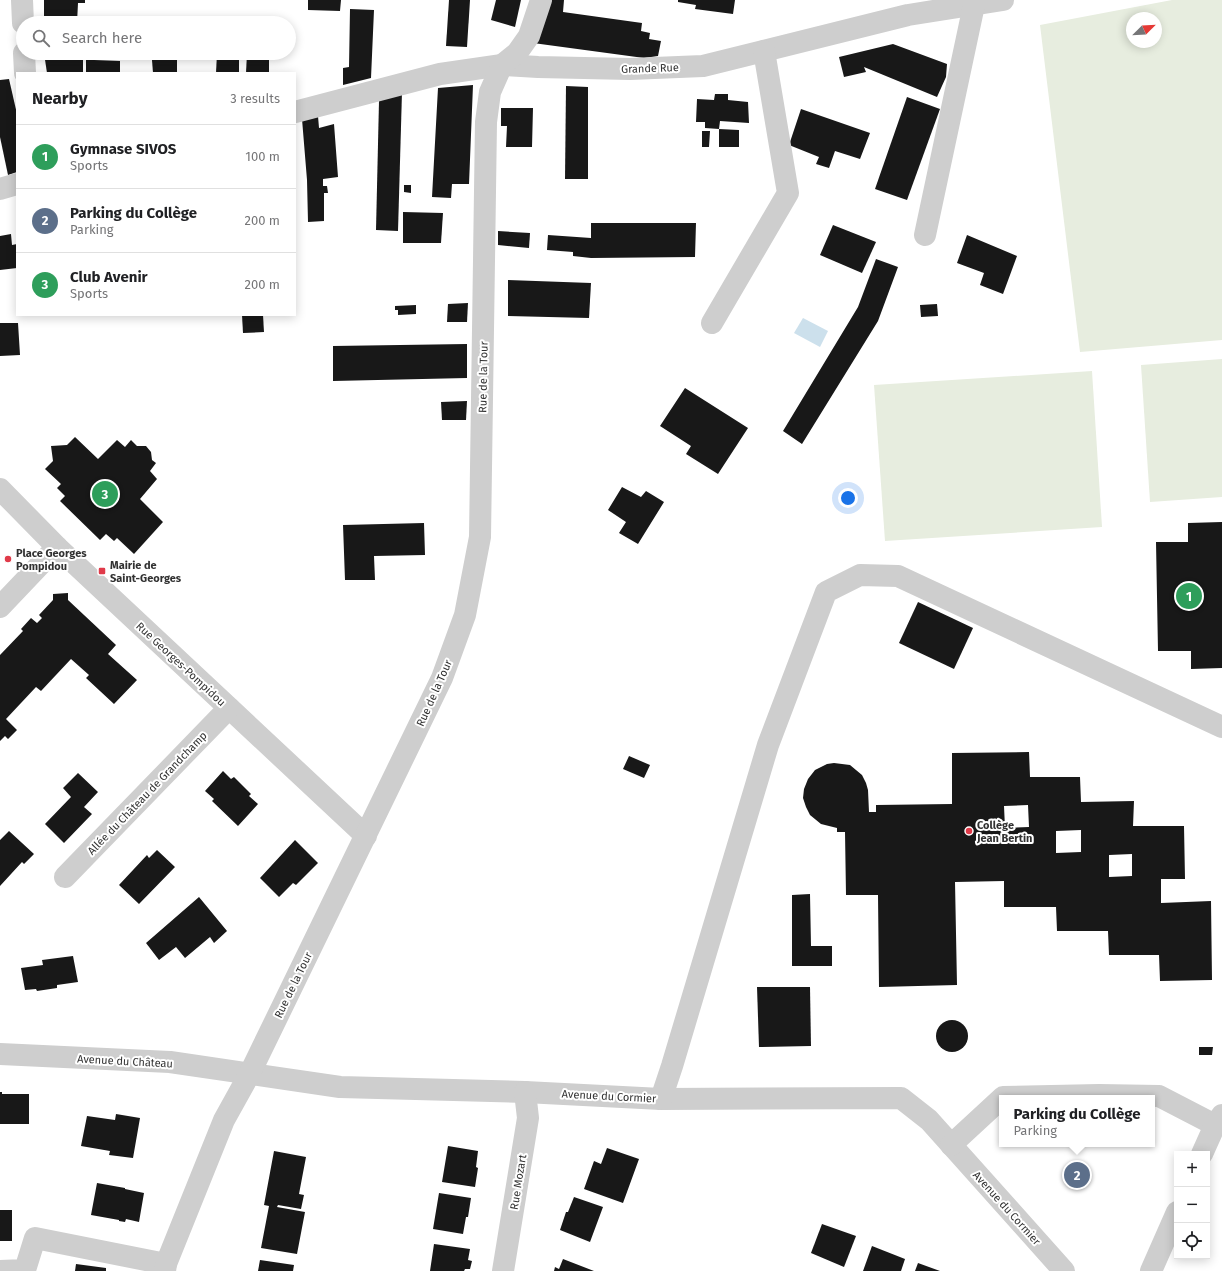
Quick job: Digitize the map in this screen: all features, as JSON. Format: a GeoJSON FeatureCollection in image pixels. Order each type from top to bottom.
{"type":"FeatureCollection","features":[{"type":"Feature","properties":{"kind":"street"},"geometry":{"type":"LineString","coordinates":[[22,0],[23,16]]}},
{"type":"Feature","properties":{"kind":"street"},"geometry":{"type":"LineString","coordinates":[[502,65],[517,53],[529,36],[540,0]]}},
{"type":"Feature","properties":{"kind":"street","name":"Grande Rue"},"geometry":{"type":"LineString","coordinates":[[296,112],[440,74],[502,65],[630,70],[703,66],[908,15],[1003,0]]}},
{"type":"Feature","properties":{"kind":"street"},"geometry":{"type":"LineString","coordinates":[[925,234],[974,4]]}},
{"type":"Feature","properties":{"kind":"street"},"geometry":{"type":"LineString","coordinates":[[712,323],[788,193],[764,51]]}},
{"type":"Feature","properties":{"kind":"street"},"geometry":{"type":"LineString","coordinates":[[24,60],[25,72]]}},
{"type":"Feature","properties":{"kind":"street","name":"Rue de la Tour"},"geometry":{"type":"LineString","coordinates":[[165,1267],[224,1120],[250,1073],[442,678],[465,615],[480,537],[486,122],[490,92],[502,65]]}},
{"type":"Feature","properties":{"kind":"street"},"geometry":{"type":"LineString","coordinates":[[0,189],[16,184]]}},
{"type":"Feature","properties":{"kind":"street","name":"Rue Georges-Pompidou"},"geometry":{"type":"LineString","coordinates":[[0,489],[58,547],[366,836]]}},
{"type":"Feature","properties":{"kind":"street"},"geometry":{"type":"LineString","coordinates":[[0,607],[58,547]]}},
{"type":"Feature","properties":{"kind":"street"},"geometry":{"type":"LineString","coordinates":[[661,1099],[768,745],[826,592],[860,575],[898,576],[1222,727]]}},
{"type":"Feature","properties":{"kind":"street","name":"Allée du Château de Grandchamp"},"geometry":{"type":"LineString","coordinates":[[65,877],[229,708]]}},
{"type":"Feature","properties":{"kind":"street","name":"Avenue du Château"},"geometry":{"type":"LineString","coordinates":[[0,1054],[170,1062],[250,1073]]}},
{"type":"Feature","properties":{"kind":"street","name":"Avenue du Cormier"},"geometry":{"type":"LineString","coordinates":[[250,1073],[331,1087],[525,1092],[661,1099],[901,1098],[929,1120],[1064,1271]]}},
{"type":"Feature","properties":{"kind":"street","name":"Rue Mozart"},"geometry":{"type":"LineString","coordinates":[[503,1271],[528,1118],[525,1092]]}},
{"type":"Feature","properties":{"kind":"street"},"geometry":{"type":"LineString","coordinates":[[1155,1096],[1160,1096],[1218,1120],[1203,1151]]}},
{"type":"Feature","properties":{"kind":"street"},"geometry":{"type":"LineString","coordinates":[[951,1145],[999,1101]]}},
{"type":"Feature","properties":{"kind":"street"},"geometry":{"type":"LineString","coordinates":[[1151,1271],[1174,1219]]}},
{"type":"Feature","properties":{"kind":"street"},"geometry":{"type":"LineString","coordinates":[[0,1271],[25,1270],[35,1238],[165,1267]]}},
{"type":"Feature","properties":{"kind":"shaded area"},"geometry":{"type":"Polygon","coordinates":[[[1172,0],[1222,0],[1222,340],[1080,352],[1040,25],[1172,0]]]}},
{"type":"Feature","properties":{"kind":"shaded area"},"geometry":{"type":"Polygon","coordinates":[[[1222,359],[1222,497],[1150,502],[1141,365],[1222,359]]]}},
{"type":"Feature","properties":{"kind":"shaded area"},"geometry":{"type":"Polygon","coordinates":[[[1092,371],[1102,527],[885,541],[874,385],[1092,371]]]}},
{"type":"Feature","properties":{"kind":"water"},"geometry":{"type":"Polygon","coordinates":[[[803,318],[828,331],[820,347],[794,333],[803,318]]]}},
{"type":"Feature","properties":{"kind":"building"},"geometry":{"type":"Polygon","coordinates":[[[44,0],[85,0],[85,3],[78,3],[77,16],[44,16],[44,0]]]}},
{"type":"Feature","properties":{"kind":"building"},"geometry":{"type":"Polygon","coordinates":[[[308,0],[341,0],[340,11],[308,10],[308,0]]]}},
{"type":"Feature","properties":{"kind":"building"},"geometry":{"type":"Polygon","coordinates":[[[449,0],[470,0],[467,47],[446,46],[449,0]]]}},
{"type":"Feature","properties":{"kind":"building"},"geometry":{"type":"Polygon","coordinates":[[[496,0],[521,0],[515,27],[491,20],[496,0]]]}},
{"type":"Feature","properties":{"kind":"building"},"geometry":{"type":"Polygon","coordinates":[[[552,0],[564,0],[563,12],[642,23],[641,31],[650,33],[649,39],[661,41],[658,56],[644,58],[533,43],[552,0]]]}},
{"type":"Feature","properties":{"kind":"building"},"geometry":{"type":"Polygon","coordinates":[[[678,0],[735,0],[733,14],[695,9],[696,5],[678,2],[678,0]]]}},
{"type":"Feature","properties":{"kind":"building"},"geometry":{"type":"Polygon","coordinates":[[[350,9],[374,10],[371,78],[343,85],[343,68],[349,67],[350,9]]]}},
{"type":"Feature","properties":{"kind":"building"},"geometry":{"type":"Polygon","coordinates":[[[893,44],[947,64],[946,77],[937,97],[864,67],[866,72],[844,77],[839,57],[893,44]]]}},
{"type":"Feature","properties":{"kind":"building"},"geometry":{"type":"Polygon","coordinates":[[[45,60],[83,60],[83,72],[47,72],[45,60]]]}},
{"type":"Feature","properties":{"kind":"building"},"geometry":{"type":"Polygon","coordinates":[[[86,60],[120,61],[120,72],[86,72],[86,60]]]}},
{"type":"Feature","properties":{"kind":"building"},"geometry":{"type":"Polygon","coordinates":[[[152,60],[177,60],[177,72],[153,72],[152,60]]]}},
{"type":"Feature","properties":{"kind":"building"},"geometry":{"type":"Polygon","coordinates":[[[217,60],[239,60],[239,72],[216,72],[217,60]]]}},
{"type":"Feature","properties":{"kind":"building"},"geometry":{"type":"Polygon","coordinates":[[[247,60],[269,60],[269,72],[246,72],[247,60]]]}},
{"type":"Feature","properties":{"kind":"building"},"geometry":{"type":"Polygon","coordinates":[[[9,79],[16,110],[16,172],[8,175],[0,137],[0,80],[9,79]]]}},
{"type":"Feature","properties":{"kind":"building"},"geometry":{"type":"Polygon","coordinates":[[[473,85],[469,184],[452,184],[451,198],[432,197],[438,88],[473,85]]]}},
{"type":"Feature","properties":{"kind":"building"},"geometry":{"type":"Polygon","coordinates":[[[566,86],[588,87],[588,179],[565,179],[566,86]]]}},
{"type":"Feature","properties":{"kind":"building"},"geometry":{"type":"Polygon","coordinates":[[[402,92],[398,231],[376,230],[379,101],[402,92]]]}},
{"type":"Feature","properties":{"kind":"building"},"geometry":{"type":"Polygon","coordinates":[[[715,94],[728,94],[728,100],[748,102],[749,123],[720,121],[719,129],[705,128],[705,122],[696,122],[697,99],[714,100],[715,94]]]}},
{"type":"Feature","properties":{"kind":"building"},"geometry":{"type":"Polygon","coordinates":[[[907,97],[940,109],[907,200],[875,189],[907,97]]]}},
{"type":"Feature","properties":{"kind":"building"},"geometry":{"type":"Polygon","coordinates":[[[501,108],[533,108],[532,147],[506,147],[507,126],[501,126],[501,108]]]}},
{"type":"Feature","properties":{"kind":"building"},"geometry":{"type":"Polygon","coordinates":[[[801,109],[870,133],[860,159],[835,151],[829,168],[816,164],[819,157],[789,145],[801,109]]]}},
{"type":"Feature","properties":{"kind":"building"},"geometry":{"type":"Polygon","coordinates":[[[318,116],[319,128],[334,124],[338,177],[323,179],[323,186],[327,186],[328,193],[324,193],[324,221],[308,222],[307,180],[302,119],[318,116]]]}},
{"type":"Feature","properties":{"kind":"building"},"geometry":{"type":"Polygon","coordinates":[[[719,129],[739,130],[739,147],[719,147],[719,129]]]}},
{"type":"Feature","properties":{"kind":"building"},"geometry":{"type":"Polygon","coordinates":[[[702,131],[710,131],[709,147],[702,147],[702,131]]]}},
{"type":"Feature","properties":{"kind":"building"},"geometry":{"type":"Polygon","coordinates":[[[404,185],[411,185],[411,193],[404,192],[404,185]]]}},
{"type":"Feature","properties":{"kind":"building"},"geometry":{"type":"Polygon","coordinates":[[[403,212],[443,213],[441,243],[403,243],[403,212]]]}},
{"type":"Feature","properties":{"kind":"building"},"geometry":{"type":"Polygon","coordinates":[[[591,223],[696,223],[695,257],[591,258],[573,256],[573,252],[547,250],[548,235],[591,238],[591,223]]]}},
{"type":"Feature","properties":{"kind":"building"},"geometry":{"type":"Polygon","coordinates":[[[833,225],[876,242],[862,273],[820,255],[833,225]]]}},
{"type":"Feature","properties":{"kind":"building"},"geometry":{"type":"Polygon","coordinates":[[[498,231],[530,233],[529,248],[498,245],[498,231]]]}},
{"type":"Feature","properties":{"kind":"building"},"geometry":{"type":"Polygon","coordinates":[[[11,234],[12,245],[16,244],[16,268],[0,270],[0,236],[11,234]]]}},
{"type":"Feature","properties":{"kind":"building"},"geometry":{"type":"Polygon","coordinates":[[[967,235],[1017,256],[1003,294],[980,285],[984,273],[957,263],[967,235]]]}},
{"type":"Feature","properties":{"kind":"building"},"geometry":{"type":"Polygon","coordinates":[[[876,259],[898,267],[878,321],[802,444],[783,431],[858,307],[876,259]]]}},
{"type":"Feature","properties":{"kind":"building"},"geometry":{"type":"Polygon","coordinates":[[[508,280],[591,283],[589,318],[508,316],[508,280]]]}},
{"type":"Feature","properties":{"kind":"building"},"geometry":{"type":"Polygon","coordinates":[[[468,303],[467,322],[447,322],[448,304],[468,303]]]}},
{"type":"Feature","properties":{"kind":"building"},"geometry":{"type":"Polygon","coordinates":[[[937,304],[938,316],[921,317],[920,305],[937,304]]]}},
{"type":"Feature","properties":{"kind":"building"},"geometry":{"type":"Polygon","coordinates":[[[416,305],[416,314],[398,315],[398,310],[395,310],[395,306],[416,305]]]}},
{"type":"Feature","properties":{"kind":"building"},"geometry":{"type":"Polygon","coordinates":[[[242,316],[263,316],[264,332],[243,333],[242,316]]]}},
{"type":"Feature","properties":{"kind":"building"},"geometry":{"type":"Polygon","coordinates":[[[0,323],[18,323],[20,355],[0,356],[0,323]]]}},
{"type":"Feature","properties":{"kind":"building"},"geometry":{"type":"Polygon","coordinates":[[[467,344],[467,378],[333,381],[333,346],[467,344]]]}},
{"type":"Feature","properties":{"kind":"building"},"geometry":{"type":"Polygon","coordinates":[[[685,388],[748,428],[718,474],[686,454],[691,446],[660,426],[685,388]]]}},
{"type":"Feature","properties":{"kind":"building"},"geometry":{"type":"Polygon","coordinates":[[[467,401],[466,420],[442,420],[441,402],[467,401]]]}},
{"type":"Feature","properties":{"kind":"building"},"geometry":{"type":"Polygon","coordinates":[[[75,437],[98,459],[117,440],[125,447],[131,440],[137,446],[146,446],[151,452],[152,460],[156,463],[150,471],[157,479],[140,499],[163,522],[134,554],[117,538],[114,541],[106,534],[100,540],[60,501],[65,496],[57,488],[61,484],[45,469],[53,461],[51,446],[67,445],[75,437]]]}},
{"type":"Feature","properties":{"kind":"building"},"geometry":{"type":"Polygon","coordinates":[[[622,487],[641,497],[646,491],[664,502],[638,544],[619,533],[626,522],[608,510],[622,487]]]}},
{"type":"Feature","properties":{"kind":"building"},"geometry":{"type":"Polygon","coordinates":[[[1222,522],[1222,668],[1191,669],[1191,651],[1158,651],[1156,542],[1188,542],[1188,523],[1222,522]]]}},
{"type":"Feature","properties":{"kind":"building"},"geometry":{"type":"Polygon","coordinates":[[[424,523],[425,555],[374,556],[375,580],[345,580],[343,525],[424,523]]]}},
{"type":"Feature","properties":{"kind":"building"},"geometry":{"type":"Polygon","coordinates":[[[68,593],[68,600],[116,645],[108,654],[137,680],[114,704],[86,678],[89,675],[71,659],[41,691],[36,687],[6,719],[17,730],[8,739],[5,736],[0,741],[0,655],[23,631],[21,629],[31,618],[37,623],[42,618],[39,615],[53,600],[53,594],[68,593]]]}},
{"type":"Feature","properties":{"kind":"building"},"geometry":{"type":"Polygon","coordinates":[[[918,602],[973,628],[954,669],[899,643],[918,602]]]}},
{"type":"Feature","properties":{"kind":"building"},"geometry":{"type":"Polygon","coordinates":[[[1029,752],[1030,777],[1080,777],[1081,802],[1134,801],[1133,826],[1184,826],[1185,879],[1161,879],[1161,903],[1211,901],[1212,980],[1160,981],[1159,955],[1109,955],[1108,931],[1057,931],[1056,907],[1004,907],[1004,881],[955,882],[957,985],[879,987],[878,895],[846,895],[845,832],[837,832],[837,828],[821,824],[810,815],[803,798],[804,789],[808,779],[815,770],[827,764],[834,763],[850,765],[862,775],[868,790],[869,812],[876,812],[876,805],[952,804],[952,753],[1029,752]],[[1028,805],[1004,806],[1005,828],[1029,827],[1028,805]],[[1081,830],[1056,831],[1056,853],[1081,852],[1081,830]],[[1132,854],[1109,855],[1109,877],[1132,876],[1132,854]]]}},
{"type":"Feature","properties":{"kind":"building"},"geometry":{"type":"Polygon","coordinates":[[[629,756],[650,765],[644,778],[623,769],[629,756]]]}},
{"type":"Feature","properties":{"kind":"building"},"geometry":{"type":"Polygon","coordinates":[[[223,771],[231,779],[234,777],[251,794],[249,796],[258,804],[238,826],[212,801],[214,799],[205,791],[223,771]]]}},
{"type":"Feature","properties":{"kind":"building"},"geometry":{"type":"Polygon","coordinates":[[[78,773],[98,792],[84,807],[92,814],[64,843],[45,824],[71,797],[63,788],[78,773]]]}},
{"type":"Feature","properties":{"kind":"building"},"geometry":{"type":"Polygon","coordinates":[[[9,831],[34,854],[24,864],[22,862],[0,886],[0,840],[9,831]]]}},
{"type":"Feature","properties":{"kind":"building"},"geometry":{"type":"Polygon","coordinates":[[[295,840],[318,863],[296,885],[293,883],[279,897],[260,878],[295,840]]]}},
{"type":"Feature","properties":{"kind":"building"},"geometry":{"type":"Polygon","coordinates":[[[157,850],[175,867],[139,904],[119,885],[147,855],[149,858],[157,850]]]}},
{"type":"Feature","properties":{"kind":"building"},"geometry":{"type":"Polygon","coordinates":[[[810,894],[811,946],[832,946],[832,966],[792,966],[792,895],[810,894]]]}},
{"type":"Feature","properties":{"kind":"building"},"geometry":{"type":"Polygon","coordinates":[[[199,897],[227,931],[214,943],[210,937],[185,958],[176,947],[159,960],[146,943],[199,897]]]}},
{"type":"Feature","properties":{"kind":"building"},"geometry":{"type":"Polygon","coordinates":[[[73,956],[78,982],[57,985],[57,988],[37,991],[36,989],[25,990],[21,968],[43,965],[42,960],[73,956]]]}},
{"type":"Feature","properties":{"kind":"building"},"geometry":{"type":"Polygon","coordinates":[[[757,987],[810,987],[811,1046],[759,1047],[757,987]]]}},
{"type":"Feature","properties":{"kind":"building"},"geometry":{"type":"Polygon","coordinates":[[[949,1020],[955,1020],[964,1024],[968,1036],[964,1048],[955,1052],[949,1052],[940,1048],[936,1039],[936,1033],[940,1024],[949,1020]]]}},
{"type":"Feature","properties":{"kind":"building"},"geometry":{"type":"Polygon","coordinates":[[[1199,1047],[1213,1047],[1212,1055],[1199,1055],[1199,1047]]]}},
{"type":"Feature","properties":{"kind":"building"},"geometry":{"type":"Polygon","coordinates":[[[0,1092],[2,1092],[2,1094],[29,1094],[29,1124],[0,1124],[0,1092]]]}},
{"type":"Feature","properties":{"kind":"building"},"geometry":{"type":"Polygon","coordinates":[[[116,1114],[140,1118],[133,1158],[109,1155],[110,1151],[81,1146],[87,1116],[115,1120],[116,1114]]]}},
{"type":"Feature","properties":{"kind":"building"},"geometry":{"type":"Polygon","coordinates":[[[448,1146],[478,1151],[476,1167],[478,1168],[475,1187],[442,1182],[448,1146]]]}},
{"type":"Feature","properties":{"kind":"building"},"geometry":{"type":"Polygon","coordinates":[[[607,1148],[639,1159],[623,1203],[584,1189],[594,1161],[601,1164],[607,1148]]]}},
{"type":"Feature","properties":{"kind":"building"},"geometry":{"type":"Polygon","coordinates":[[[274,1151],[306,1157],[299,1194],[304,1195],[301,1209],[278,1205],[277,1207],[305,1212],[297,1254],[261,1248],[269,1206],[264,1205],[274,1151]]]}},
{"type":"Feature","properties":{"kind":"building"},"geometry":{"type":"Polygon","coordinates":[[[97,1183],[144,1193],[139,1222],[126,1219],[125,1222],[91,1215],[97,1183]]]}},
{"type":"Feature","properties":{"kind":"building"},"geometry":{"type":"Polygon","coordinates":[[[439,1193],[471,1198],[463,1234],[433,1229],[439,1193]]]}},
{"type":"Feature","properties":{"kind":"building"},"geometry":{"type":"Polygon","coordinates":[[[574,1197],[603,1207],[590,1242],[560,1230],[566,1212],[568,1212],[574,1197]]]}},
{"type":"Feature","properties":{"kind":"building"},"geometry":{"type":"Polygon","coordinates":[[[0,1210],[12,1210],[12,1241],[0,1241],[0,1210]]]}},
{"type":"Feature","properties":{"kind":"building"},"geometry":{"type":"Polygon","coordinates":[[[822,1224],[856,1236],[844,1267],[811,1253],[822,1224]]]}},
{"type":"Feature","properties":{"kind":"building"},"geometry":{"type":"Polygon","coordinates":[[[434,1244],[470,1249],[468,1260],[472,1261],[470,1269],[465,1269],[464,1271],[430,1271],[434,1244]]]}},
{"type":"Feature","properties":{"kind":"building"},"geometry":{"type":"Polygon","coordinates":[[[872,1246],[905,1259],[901,1271],[863,1271],[872,1246]]]}},
{"type":"Feature","properties":{"kind":"building"},"geometry":{"type":"Polygon","coordinates":[[[563,1259],[594,1271],[554,1271],[555,1267],[559,1269],[563,1259]]]}},
{"type":"Feature","properties":{"kind":"building"},"geometry":{"type":"Polygon","coordinates":[[[260,1260],[294,1265],[293,1271],[258,1271],[260,1260]]]}},
{"type":"Feature","properties":{"kind":"building"},"geometry":{"type":"Polygon","coordinates":[[[918,1263],[940,1271],[915,1271],[918,1263]]]}},
{"type":"Feature","properties":{"kind":"building"},"geometry":{"type":"Polygon","coordinates":[[[76,1264],[106,1268],[106,1271],[75,1271],[76,1264]]]}},
{"type":"Feature","properties":{"kind":"place","name":"Club Avenir"},"geometry":{"type":"Point","coordinates":[105,494]}},
{"type":"Feature","properties":{"kind":"place","name":"Place Georges Pompidou"},"geometry":{"type":"Point","coordinates":[8,559]}},
{"type":"Feature","properties":{"kind":"place","name":"Mairie de Saint-Georges"},"geometry":{"type":"Point","coordinates":[102,571]}},
{"type":"Feature","properties":{"kind":"place","name":"Gymnase SIVOS"},"geometry":{"type":"Point","coordinates":[1189,596]}},
{"type":"Feature","properties":{"kind":"place","name":"Collège Jean Bertin"},"geometry":{"type":"Point","coordinates":[969,831]}},
{"type":"Feature","properties":{"kind":"place","name":"Parking du Collège"},"geometry":{"type":"Point","coordinates":[1077,1175]}}]}
